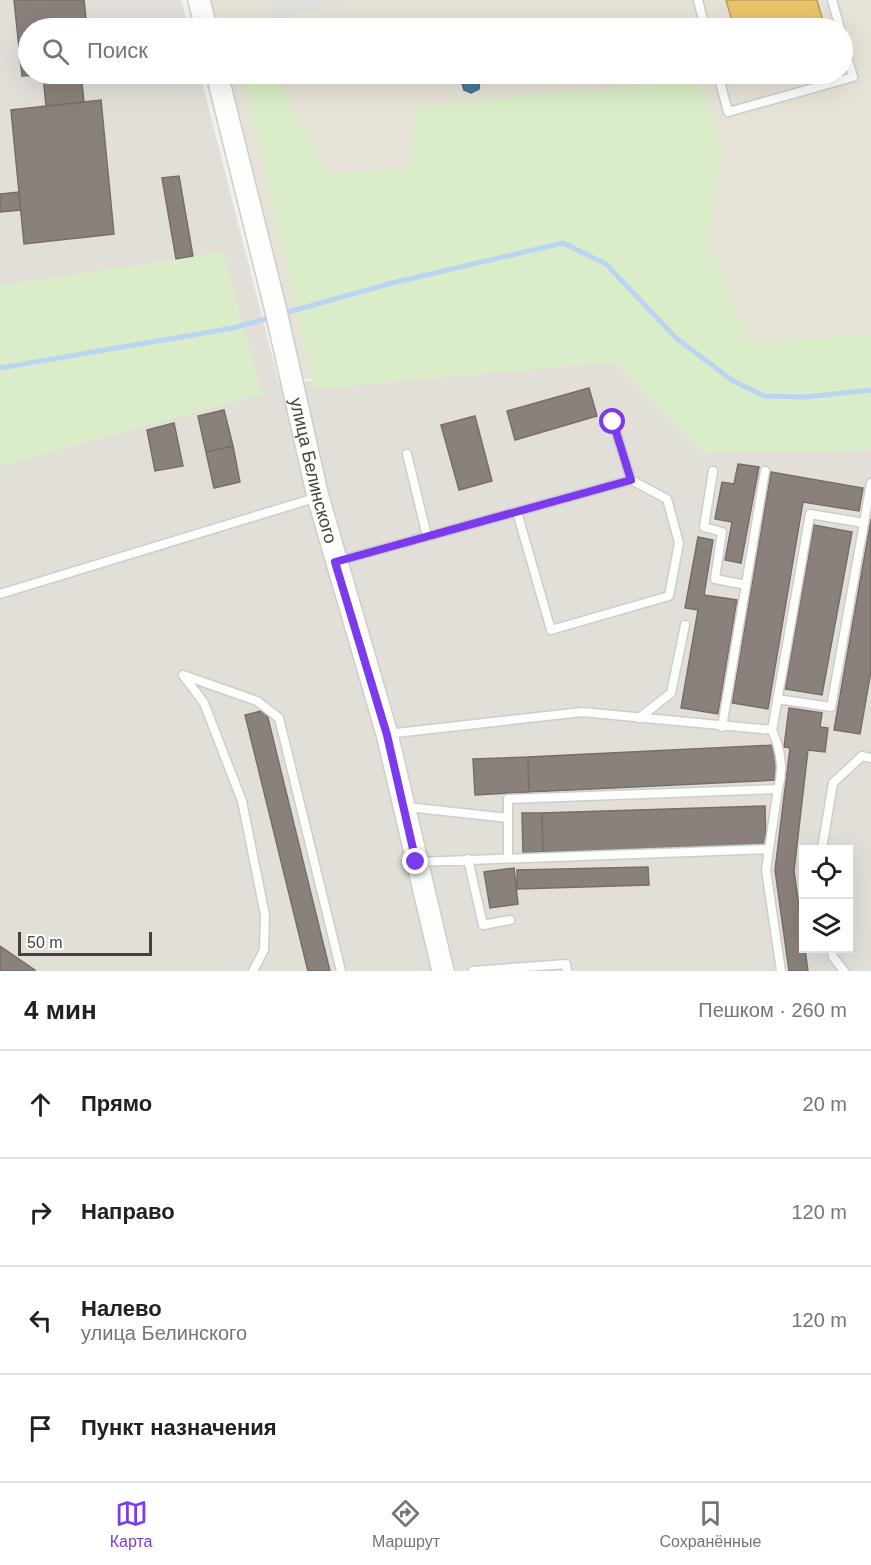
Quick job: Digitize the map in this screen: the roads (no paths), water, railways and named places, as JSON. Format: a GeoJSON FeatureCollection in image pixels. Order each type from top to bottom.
{"type":"FeatureCollection","features":[{"type":"Feature","properties":{"kind":"street"},"geometry":{"type":"LineString","coordinates":[[199,0],[204,18]]}},
{"type":"Feature","properties":{"kind":"street","name":"улица Белинского"},"geometry":{"type":"LineString","coordinates":[[219,84],[277,317],[318,497],[387,735],[443,971]]}},
{"type":"Feature","properties":{"kind":"lane"},"geometry":{"type":"LineString","coordinates":[[698,0],[702,18]]}},
{"type":"Feature","properties":{"kind":"lane"},"geometry":{"type":"LineString","coordinates":[[832,0],[837,18]]}},
{"type":"Feature","properties":{"kind":"lane"},"geometry":{"type":"LineString","coordinates":[[721,84],[728,112],[831,84]]}},
{"type":"Feature","properties":{"kind":"lane"},"geometry":{"type":"LineString","coordinates":[[613,422],[631,480]]}},
{"type":"Feature","properties":{"kind":"lane"},"geometry":{"type":"LineString","coordinates":[[407,454],[427,536]]}},
{"type":"Feature","properties":{"kind":"lane"},"geometry":{"type":"LineString","coordinates":[[713,471],[704,527],[722,532],[715,579],[746,585]]}},
{"type":"Feature","properties":{"kind":"lane"},"geometry":{"type":"LineString","coordinates":[[722,727],[765,471]]}},
{"type":"Feature","properties":{"kind":"lane"},"geometry":{"type":"LineString","coordinates":[[335,562],[631,480],[667,499],[679,543],[669,596],[551,630],[517,512]]}},
{"type":"Feature","properties":{"kind":"lane"},"geometry":{"type":"LineString","coordinates":[[777,699],[831,707],[871,483]]}},
{"type":"Feature","properties":{"kind":"lane"},"geometry":{"type":"LineString","coordinates":[[0,594],[318,497]]}},
{"type":"Feature","properties":{"kind":"lane"},"geometry":{"type":"LineString","coordinates":[[781,971],[766,870],[781,777],[780,747],[772,730],[810,514],[864,523]]}},
{"type":"Feature","properties":{"kind":"lane"},"geometry":{"type":"LineString","coordinates":[[639,718],[671,693],[685,625]]}},
{"type":"Feature","properties":{"kind":"lane"},"geometry":{"type":"LineString","coordinates":[[253,971],[264,950],[265,915],[242,801],[204,703],[183,675],[257,701],[279,718],[341,971]]}},
{"type":"Feature","properties":{"kind":"lane"},"geometry":{"type":"LineString","coordinates":[[387,735],[582,712],[772,730]]}},
{"type":"Feature","properties":{"kind":"lane"},"geometry":{"type":"LineString","coordinates":[[823,845],[833,783],[862,756],[871,758]]}},
{"type":"Feature","properties":{"kind":"lane"},"geometry":{"type":"LineString","coordinates":[[508,857],[508,799],[778,789]]}},
{"type":"Feature","properties":{"kind":"lane"},"geometry":{"type":"LineString","coordinates":[[403,807],[508,818]]}},
{"type":"Feature","properties":{"kind":"lane"},"geometry":{"type":"LineString","coordinates":[[416,862],[769,849]]}},
{"type":"Feature","properties":{"kind":"lane"},"geometry":{"type":"LineString","coordinates":[[468,859],[483,925],[510,920]]}},
{"type":"Feature","properties":{"kind":"lane"},"geometry":{"type":"LineString","coordinates":[[832,953],[844,971]]}},
{"type":"Feature","properties":{"kind":"lane"},"geometry":{"type":"LineString","coordinates":[[472,971],[566,964],[567,971]]}},
{"type":"Feature","properties":{"kind":"waterway"},"geometry":{"type":"LineString","coordinates":[[281,314],[392,283],[563,243],[606,264],[676,338],[733,381],[764,396],[806,397],[871,390]]}},
{"type":"Feature","properties":{"kind":"waterway"},"geometry":{"type":"LineString","coordinates":[[0,368],[233,328],[272,317]]}}]}
